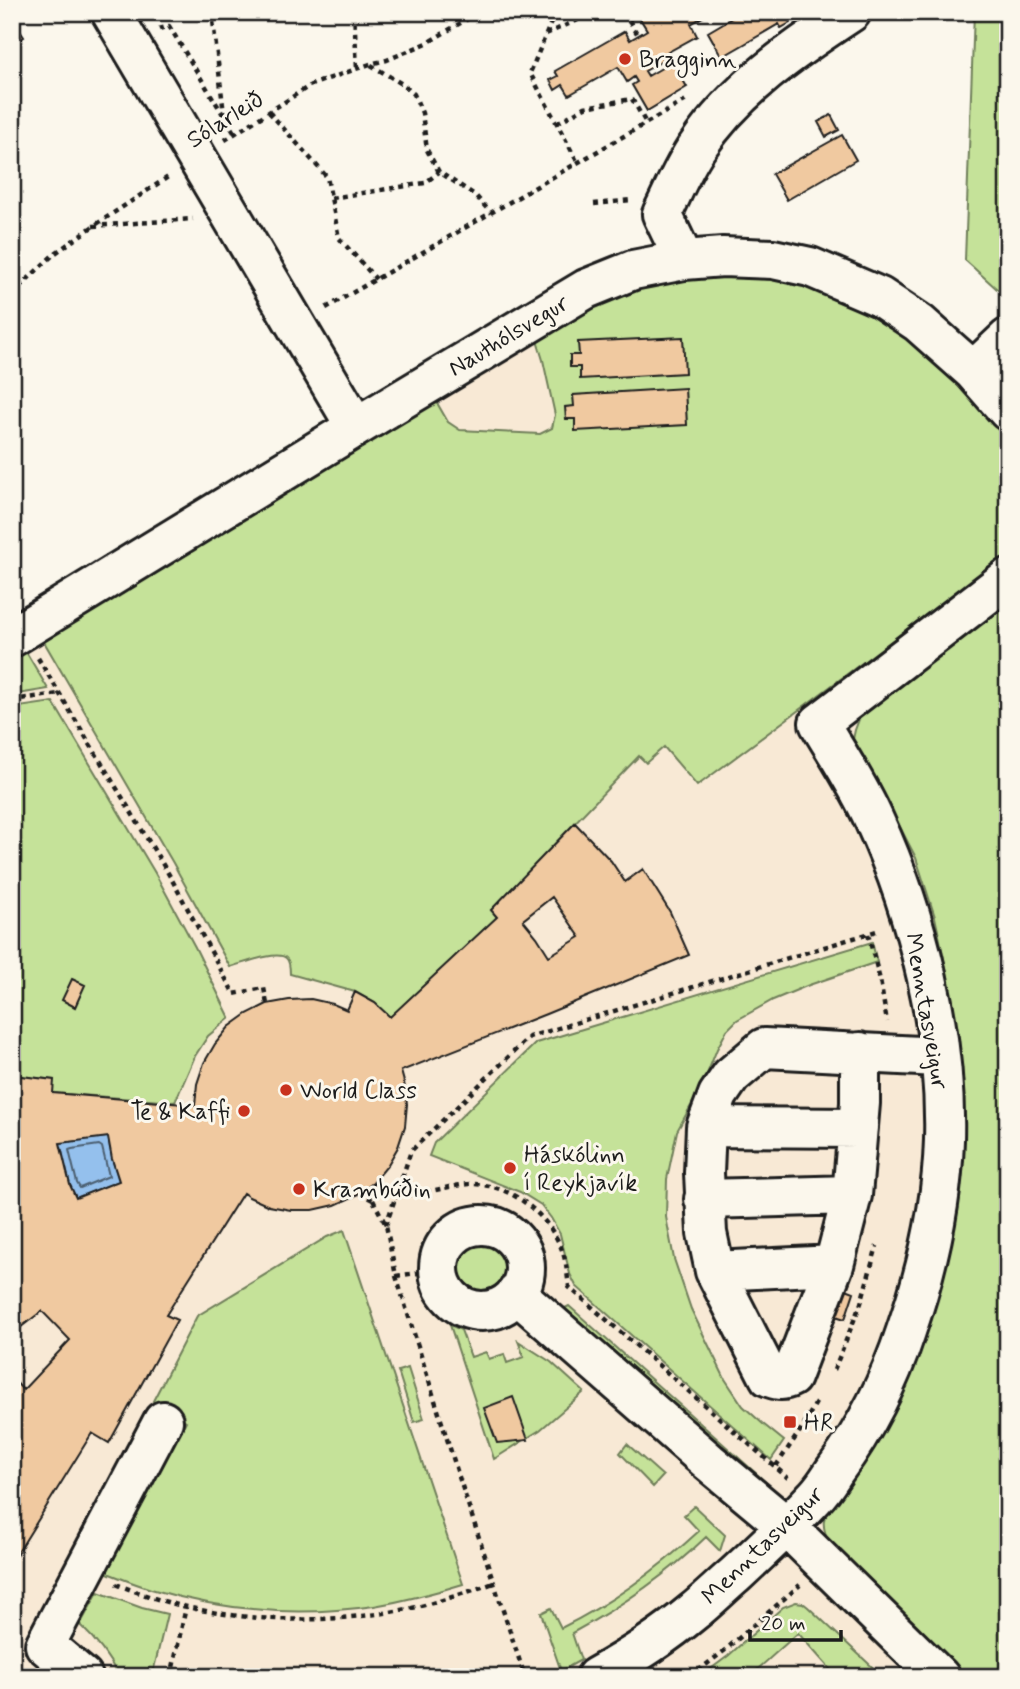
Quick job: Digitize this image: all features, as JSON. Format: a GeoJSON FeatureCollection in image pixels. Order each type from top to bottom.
{"type":"FeatureCollection","features":[{"type":"Feature","properties":{"kind":"street"},"geometry":{"type":"LineString","coordinates":[[111,12],[356,426]]}},
{"type":"Feature","properties":{"kind":"street"},"geometry":{"type":"LineString","coordinates":[[684,260],[662,214],[696,149],[736,99],[759,77],[851,12]]}},
{"type":"Feature","properties":{"kind":"street","name":"Nauthólsvegur"},"geometry":{"type":"LineString","coordinates":[[16,627],[586,289],[633,270],[684,260],[723,257],[773,258],[810,267],[880,297],[919,323],[973,371],[1008,411]]}},
{"type":"Feature","properties":{"kind":"street"},"geometry":{"type":"LineString","coordinates":[[973,371],[1008,338]]}},
{"type":"Feature","properties":{"kind":"street","name":"Menntasveigur"},"geometry":{"type":"LineString","coordinates":[[596,1677],[625,1661],[694,1611],[805,1508],[826,1451],[865,1379],[897,1359],[914,1309],[939,1198],[944,1140],[943,1083],[926,977],[893,865],[874,819],[819,723],[1008,578]]}},
{"type":"Feature","properties":{"kind":"street"},"geometry":{"type":"LineString","coordinates":[[860,1052],[860,1103],[852,1195],[834,1265],[791,1377],[784,1381],[778,1380],[769,1377],[715,1271],[707,1233],[704,1199],[706,1127],[718,1095],[731,1076],[764,1048],[860,1052],[939,1057]]}},
{"type":"Feature","properties":{"kind":"street"},"geometry":{"type":"LineString","coordinates":[[706,1127],[858,1128]]}},
{"type":"Feature","properties":{"kind":"street"},"geometry":{"type":"LineString","coordinates":[[704,1199],[852,1195]]}},
{"type":"Feature","properties":{"kind":"street"},"geometry":{"type":"LineString","coordinates":[[488,1224],[502,1229],[514,1238],[522,1251],[526,1266],[524,1280],[517,1294],[506,1305],[492,1311],[476,1311],[462,1307],[450,1297],[438,1270],[440,1255],[447,1241],[458,1231],[472,1225],[488,1224]]}},
{"type":"Feature","properties":{"kind":"street"},"geometry":{"type":"LineString","coordinates":[[715,1271],[834,1265]]}},
{"type":"Feature","properties":{"kind":"street"},"geometry":{"type":"LineString","coordinates":[[517,1294],[709,1462],[805,1508],[940,1677]]}},
{"type":"Feature","properties":{"kind":"street"},"geometry":{"type":"LineString","coordinates":[[83,1677],[46,1645],[163,1421]]}},
{"type":"Feature","properties":{"kind":"path"},"geometry":{"type":"LineString","coordinates":[[212,12],[225,118]]}},
{"type":"Feature","properties":{"kind":"path"},"geometry":{"type":"LineString","coordinates":[[354,12],[357,69]]}},
{"type":"Feature","properties":{"kind":"path","name":"Sólarleið"},"geometry":{"type":"LineString","coordinates":[[12,294],[54,254],[92,227],[311,85],[387,60],[427,43],[479,12]]}},
{"type":"Feature","properties":{"kind":"path"},"geometry":{"type":"LineString","coordinates":[[552,12],[554,15],[530,73],[578,163]]}},
{"type":"Feature","properties":{"kind":"path"},"geometry":{"type":"LineString","coordinates":[[546,34],[596,12]]}},
{"type":"Feature","properties":{"kind":"path"},"geometry":{"type":"LineString","coordinates":[[624,12],[638,35]]}},
{"type":"Feature","properties":{"kind":"path"},"geometry":{"type":"LineString","coordinates":[[158,29],[170,26],[234,134]]}},
{"type":"Feature","properties":{"kind":"path"},"geometry":{"type":"LineString","coordinates":[[370,64],[414,94],[422,113],[427,150],[439,172],[475,195],[491,213]]}},
{"type":"Feature","properties":{"kind":"path"},"geometry":{"type":"LineString","coordinates":[[296,326],[694,96]]}},
{"type":"Feature","properties":{"kind":"path"},"geometry":{"type":"LineString","coordinates":[[557,123],[585,107],[632,99],[646,123]]}},
{"type":"Feature","properties":{"kind":"path"},"geometry":{"type":"LineString","coordinates":[[269,112],[327,177],[339,238],[376,279]]}},
{"type":"Feature","properties":{"kind":"path"},"geometry":{"type":"LineString","coordinates":[[331,198],[425,183],[439,172]]}},
{"type":"Feature","properties":{"kind":"path"},"geometry":{"type":"LineString","coordinates":[[92,227],[231,216]]}},
{"type":"Feature","properties":{"kind":"path"},"geometry":{"type":"LineString","coordinates":[[16,627],[171,878],[234,994],[264,988],[267,1004]]}},
{"type":"Feature","properties":{"kind":"path"},"geometry":{"type":"LineString","coordinates":[[12,701],[59,694]]}},
{"type":"Feature","properties":{"kind":"path"},"geometry":{"type":"LineString","coordinates":[[386,1225],[411,1151],[529,1037],[911,921]]}},
{"type":"Feature","properties":{"kind":"path"},"geometry":{"type":"LineString","coordinates":[[373,1183],[373,1200],[386,1225],[396,1276],[525,1677]]}},
{"type":"Feature","properties":{"kind":"path"},"geometry":{"type":"LineString","coordinates":[[395,1197],[470,1184],[489,1186],[523,1201],[551,1228],[567,1266],[569,1287],[766,1457],[805,1508]]}},
{"type":"Feature","properties":{"kind":"path"},"geometry":{"type":"LineString","coordinates":[[359,1193],[373,1200]]}},
{"type":"Feature","properties":{"kind":"path"},"geometry":{"type":"LineString","coordinates":[[396,1276],[438,1270]]}},
{"type":"Feature","properties":{"kind":"path"},"geometry":{"type":"LineString","coordinates":[[690,1677],[808,1577]]}},
{"type":"Feature","properties":{"kind":"path"},"geometry":{"type":"LineString","coordinates":[[108,1582],[186,1607],[243,1616],[289,1619],[331,1619],[414,1608],[494,1583]]}},
{"type":"Feature","properties":{"kind":"path"},"geometry":{"type":"LineString","coordinates":[[172,1677],[186,1607]]}},
{"type":"Feature","properties":{"kind":"shaded area","name":"Háskólinn í Reykjavík"},"geometry":{"type":"Polygon","coordinates":[[[535,334],[948,374],[1008,440],[1008,1677],[12,1677],[12,658],[535,334]]]}},
{"type":"Feature","properties":{"kind":"green space"},"geometry":{"type":"Polygon","coordinates":[[[974,12],[1008,12],[1008,299],[965,260],[974,12]]]}},
{"type":"Feature","properties":{"kind":"green space"},"geometry":{"type":"Polygon","coordinates":[[[756,274],[796,281],[871,312],[901,333],[948,374],[981,409],[1008,440],[1008,554],[697,786],[664,747],[646,763],[639,756],[491,910],[497,917],[390,1017],[375,1003],[355,992],[290,974],[290,965],[282,956],[267,957],[230,967],[173,863],[43,640],[433,396],[448,422],[460,430],[540,434],[552,428],[555,415],[535,334],[616,292],[679,276],[756,274]]]}},
{"type":"Feature","properties":{"kind":"green space"},"geometry":{"type":"Polygon","coordinates":[[[1008,601],[1008,1677],[962,1677],[935,1647],[830,1546],[824,1527],[826,1513],[959,1144],[962,1080],[957,1031],[935,917],[916,858],[888,804],[860,761],[853,739],[861,714],[1008,601]]]}},
{"type":"Feature","properties":{"kind":"green space"},"geometry":{"type":"Polygon","coordinates":[[[25,650],[48,689],[12,695],[12,658],[25,650]]]}},
{"type":"Feature","properties":{"kind":"green space"},"geometry":{"type":"Polygon","coordinates":[[[53,702],[155,873],[230,1018],[208,1036],[195,1056],[175,1102],[53,1093],[53,1080],[12,1075],[12,708],[53,702]]]}},
{"type":"Feature","properties":{"kind":"green space"},"geometry":{"type":"Polygon","coordinates":[[[872,942],[877,962],[773,1000],[737,1020],[727,1030],[703,1084],[677,1131],[667,1179],[666,1217],[674,1259],[691,1309],[725,1379],[743,1406],[784,1441],[771,1460],[576,1286],[570,1274],[560,1234],[541,1205],[520,1192],[429,1156],[434,1143],[536,1043],[872,942]]]}},
{"type":"Feature","properties":{"kind":"green space"},"geometry":{"type":"Polygon","coordinates":[[[344,1230],[463,1584],[374,1606],[289,1611],[206,1602],[151,1589],[105,1572],[186,1421],[153,1401],[197,1316],[327,1237],[344,1230]]]}},
{"type":"Feature","properties":{"kind":"green space"},"geometry":{"type":"Polygon","coordinates":[[[482,1244],[498,1251],[505,1267],[498,1283],[482,1290],[466,1283],[459,1267],[466,1251],[482,1244]]]}},
{"type":"Feature","properties":{"kind":"green space"},"geometry":{"type":"Polygon","coordinates":[[[569,1306],[778,1493],[776,1495],[563,1309],[569,1306]]]}},
{"type":"Feature","properties":{"kind":"green space"},"geometry":{"type":"Polygon","coordinates":[[[450,1325],[461,1330],[471,1357],[486,1352],[489,1359],[504,1354],[507,1363],[524,1357],[518,1341],[551,1362],[584,1392],[540,1430],[494,1459],[450,1325]]]}},
{"type":"Feature","properties":{"kind":"green space"},"geometry":{"type":"Polygon","coordinates":[[[408,1368],[424,1419],[414,1422],[398,1371],[408,1368]]]}},
{"type":"Feature","properties":{"kind":"green space"},"geometry":{"type":"Polygon","coordinates":[[[627,1444],[663,1476],[653,1487],[620,1453],[627,1444]]]}},
{"type":"Feature","properties":{"kind":"green space"},"geometry":{"type":"Polygon","coordinates":[[[694,1506],[725,1535],[720,1551],[706,1537],[642,1590],[572,1633],[581,1660],[561,1671],[541,1613],[551,1608],[561,1628],[634,1584],[699,1531],[684,1515],[694,1506]]]}},
{"type":"Feature","properties":{"kind":"green space"},"geometry":{"type":"Polygon","coordinates":[[[98,1592],[167,1614],[152,1677],[119,1677],[102,1649],[80,1625],[98,1592]]]}},
{"type":"Feature","properties":{"kind":"green space"},"geometry":{"type":"Polygon","coordinates":[[[796,1602],[808,1607],[883,1677],[837,1677],[798,1633],[749,1677],[700,1677],[783,1607],[796,1602]]]}},
{"type":"Feature","properties":{"kind":"water"},"geometry":{"type":"Polygon","coordinates":[[[108,1137],[119,1181],[76,1198],[70,1185],[60,1143],[108,1137]]]}},
{"type":"Feature","properties":{"kind":"building"},"geometry":{"type":"Polygon","coordinates":[[[636,12],[711,12],[691,24],[697,36],[661,56],[664,60],[645,71],[648,76],[672,62],[687,87],[647,111],[632,85],[637,82],[634,77],[627,82],[618,67],[569,95],[563,85],[555,90],[550,80],[558,76],[555,71],[625,31],[630,40],[647,30],[636,12]]]}},
{"type":"Feature","properties":{"kind":"building"},"geometry":{"type":"Polygon","coordinates":[[[742,12],[798,12],[787,18],[790,23],[781,28],[779,24],[722,57],[708,32],[742,12]]]}},
{"type":"Feature","properties":{"kind":"building"},"geometry":{"type":"Polygon","coordinates":[[[12,19],[24,37],[12,45],[12,19]]]}},
{"type":"Feature","properties":{"kind":"building"},"geometry":{"type":"Polygon","coordinates":[[[831,115],[839,130],[826,137],[818,122],[831,115]]]}},
{"type":"Feature","properties":{"kind":"building"},"geometry":{"type":"Polygon","coordinates":[[[842,135],[856,160],[787,200],[772,174],[842,135]]]}},
{"type":"Feature","properties":{"kind":"building"},"geometry":{"type":"Polygon","coordinates":[[[683,337],[685,373],[580,379],[580,367],[570,367],[570,355],[579,355],[578,342],[683,337]]]}},
{"type":"Feature","properties":{"kind":"building"},"geometry":{"type":"Polygon","coordinates":[[[685,388],[687,425],[575,431],[575,419],[566,419],[565,407],[574,406],[573,395],[685,388]]]}},
{"type":"Feature","properties":{"kind":"building"},"geometry":{"type":"Polygon","coordinates":[[[575,823],[611,861],[625,882],[643,869],[670,912],[689,955],[401,1071],[407,1104],[405,1126],[398,1147],[373,1183],[355,1196],[335,1205],[313,1210],[291,1210],[269,1206],[243,1193],[166,1315],[177,1320],[109,1443],[92,1433],[12,1562],[12,1378],[23,1390],[70,1340],[42,1311],[12,1334],[12,1075],[54,1080],[53,1093],[195,1105],[197,1084],[204,1063],[229,1027],[247,1014],[267,1004],[311,999],[347,1010],[355,992],[375,1003],[390,1017],[497,917],[491,910],[575,823]],[[552,897],[523,920],[549,956],[580,937],[552,897]],[[108,1137],[60,1143],[70,1185],[76,1198],[119,1181],[108,1137]]]}},
{"type":"Feature","properties":{"kind":"building"},"geometry":{"type":"Polygon","coordinates":[[[72,979],[85,985],[75,1007],[62,1000],[72,979]]]}},
{"type":"Feature","properties":{"kind":"building"},"geometry":{"type":"Polygon","coordinates":[[[841,1287],[854,1292],[845,1319],[832,1315],[841,1287]]]}},
{"type":"Feature","properties":{"kind":"building"},"geometry":{"type":"Polygon","coordinates":[[[513,1397],[528,1440],[497,1443],[484,1408],[513,1397]]]}},
{"type":"Feature","properties":{"kind":"place","name":"Bragginn"},"geometry":{"type":"Point","coordinates":[625,59]}},
{"type":"Feature","properties":{"kind":"place","name":"World Class"},"geometry":{"type":"Point","coordinates":[286,1090]}},
{"type":"Feature","properties":{"kind":"place","name":"Te & Kaffi"},"geometry":{"type":"Point","coordinates":[244,1111]}},
{"type":"Feature","properties":{"kind":"place","name":"Háskólinn í Reykjavík"},"geometry":{"type":"Point","coordinates":[510,1168]}},
{"type":"Feature","properties":{"kind":"place","name":"Krambúðin"},"geometry":{"type":"Point","coordinates":[299,1189]}},
{"type":"Feature","properties":{"kind":"place","name":"HR"},"geometry":{"type":"Point","coordinates":[790,1422]}}]}
